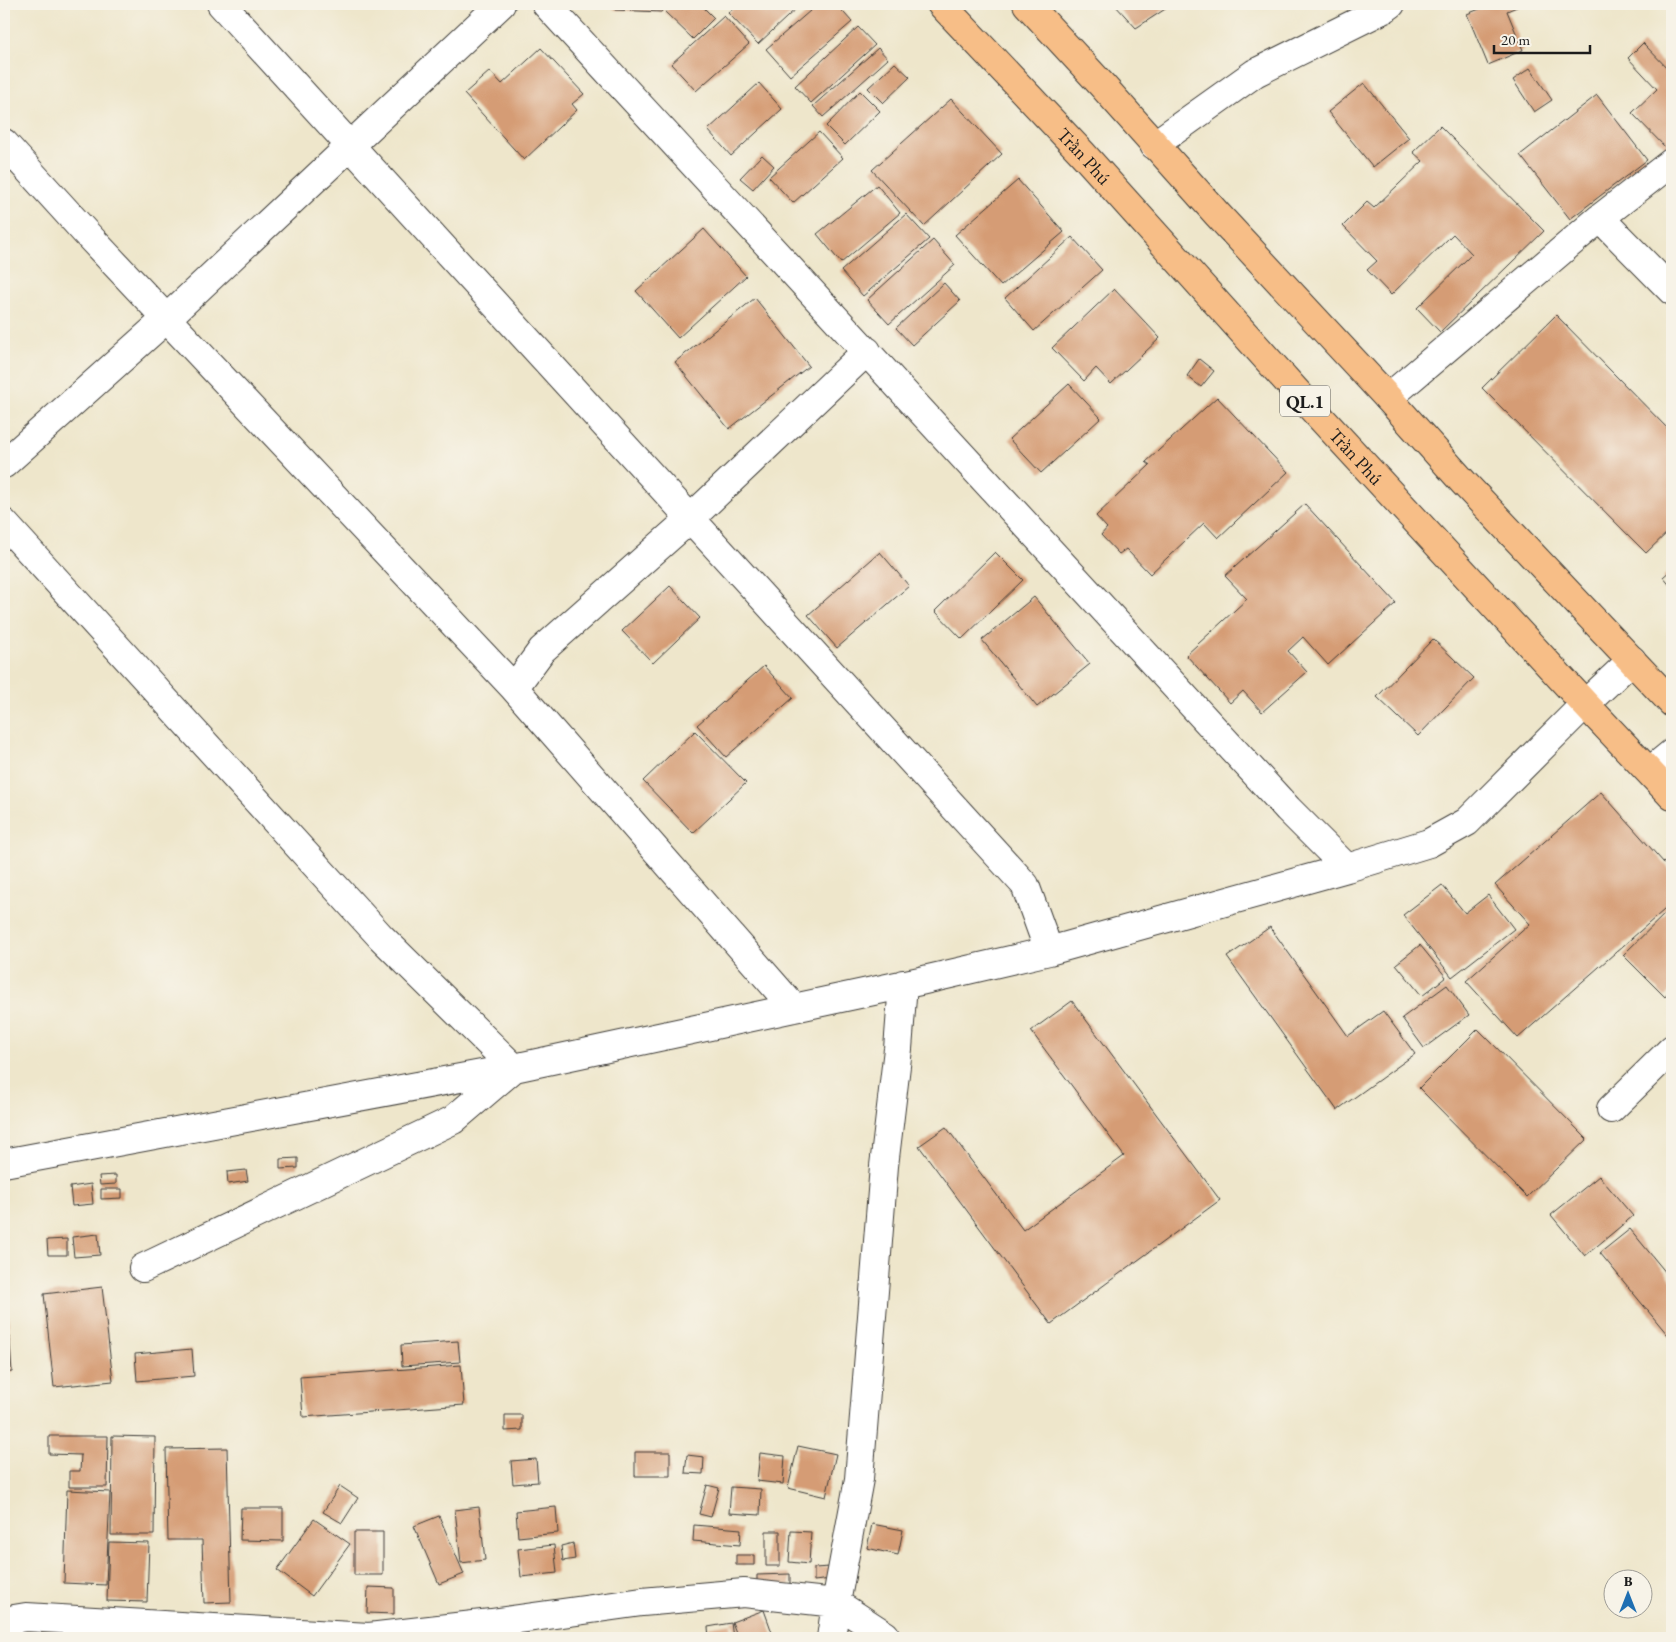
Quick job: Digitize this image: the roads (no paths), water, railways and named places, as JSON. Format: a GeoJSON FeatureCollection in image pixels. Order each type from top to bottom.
{"type":"FeatureCollection","features":[{"type":"Feature","properties":{"kind":"main road","name":"Trần Phú"},"geometry":{"type":"LineString","coordinates":[[941,4],[1082,153],[1296,391],[1672,796]]}},
{"type":"Feature","properties":{"kind":"main road"},"geometry":{"type":"LineString","coordinates":[[1027,4],[1464,483],[1672,703]]}},
{"type":"Feature","properties":{"kind":"street"},"geometry":{"type":"LineString","coordinates":[[222,4],[1025,885],[1049,951]]}},
{"type":"Feature","properties":{"kind":"street"},"geometry":{"type":"LineString","coordinates":[[4,464],[166,319],[501,4]]}},
{"type":"Feature","properties":{"kind":"street"},"geometry":{"type":"LineString","coordinates":[[546,4],[1281,802],[1347,868]]}},
{"type":"Feature","properties":{"kind":"street"},"geometry":{"type":"LineString","coordinates":[[1154,145],[1255,73],[1391,4]]}},
{"type":"Feature","properties":{"kind":"street"},"geometry":{"type":"LineString","coordinates":[[4,143],[166,319],[514,688],[794,1008]]}},
{"type":"Feature","properties":{"kind":"street"},"geometry":{"type":"LineString","coordinates":[[1388,398],[1600,218],[1672,162]]}},
{"type":"Feature","properties":{"kind":"street"},"geometry":{"type":"LineString","coordinates":[[1600,218],[1672,291]]}},
{"type":"Feature","properties":{"kind":"street"},"geometry":{"type":"LineString","coordinates":[[514,688],[542,650],[691,518],[867,351]]}},
{"type":"Feature","properties":{"kind":"street"},"geometry":{"type":"LineString","coordinates":[[4,523],[381,937],[514,1068]]}},
{"type":"Feature","properties":{"kind":"street"},"geometry":{"type":"LineString","coordinates":[[4,1163],[514,1068],[903,984],[1049,951],[1347,868],[1429,843],[1467,822],[1585,704],[1632,660]]}},
{"type":"Feature","properties":{"kind":"street"},"geometry":{"type":"LineString","coordinates":[[1650,771],[1672,753]]}},
{"type":"Feature","properties":{"kind":"street"},"geometry":{"type":"LineString","coordinates":[[831,1638],[859,1479],[884,1166],[898,1049],[903,984]]}},
{"type":"Feature","properties":{"kind":"street"},"geometry":{"type":"LineString","coordinates":[[1611,1109],[1672,1049]]}},
{"type":"Feature","properties":{"kind":"street"},"geometry":{"type":"LineString","coordinates":[[143,1268],[454,1120],[514,1068]]}},
{"type":"Feature","properties":{"kind":"street"},"geometry":{"type":"LineString","coordinates":[[6,1638],[7,1628],[14,1619],[26,1617],[369,1637],[491,1623],[642,1602],[744,1593],[836,1603],[885,1635]]}}]}
